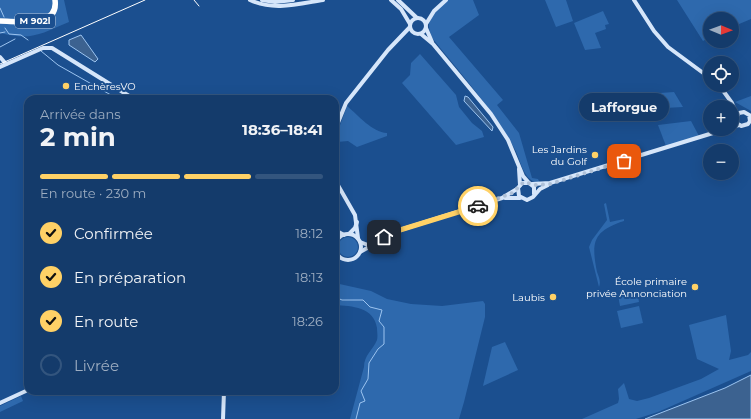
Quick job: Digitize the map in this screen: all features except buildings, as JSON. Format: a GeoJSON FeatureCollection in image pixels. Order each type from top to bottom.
{"type":"FeatureCollection","features":[{"type":"Feature","properties":{"kind":"highway","name":"M 902l"},"geometry":{"type":"LineString","coordinates":[[0,21],[37,22],[45,20],[54,11],[55,0]]}},
{"type":"Feature","properties":{"kind":"main road"},"geometry":{"type":"LineString","coordinates":[[250,0],[259,5],[275,6],[288,6],[322,0]]}},
{"type":"Feature","properties":{"kind":"main road"},"geometry":{"type":"LineString","coordinates":[[262,0],[274,2],[293,0]]}},
{"type":"Feature","properties":{"kind":"main road"},"geometry":{"type":"LineString","coordinates":[[391,0],[401,9],[412,32]]}},
{"type":"Feature","properties":{"kind":"main road"},"geometry":{"type":"LineString","coordinates":[[398,0],[419,18],[426,27],[433,44]]}},
{"type":"Feature","properties":{"kind":"main road"},"geometry":{"type":"LineString","coordinates":[[339,120],[346,103],[388,50],[419,18],[434,11],[446,0]]}},
{"type":"Feature","properties":{"kind":"main road"},"geometry":{"type":"LineString","coordinates":[[634,0],[654,31],[668,47],[703,73]]}},
{"type":"Feature","properties":{"kind":"main road"},"geometry":{"type":"LineString","coordinates":[[421,34],[434,11]]}},
{"type":"Feature","properties":{"kind":"main road"},"geometry":{"type":"LineString","coordinates":[[405,33],[412,32],[421,34],[433,44],[497,122],[508,140],[523,176],[535,189],[534,194]]}},
{"type":"Feature","properties":{"kind":"main road"},"geometry":{"type":"LineString","coordinates":[[0,67],[43,48],[52,48],[128,95]]}},
{"type":"Feature","properties":{"kind":"main road"},"geometry":{"type":"LineString","coordinates":[[0,57],[6,64]]}},
{"type":"Feature","properties":{"kind":"main road"},"geometry":{"type":"LineString","coordinates":[[739,125],[745,126],[750,121],[750,115],[741,112]]}},
{"type":"Feature","properties":{"kind":"main road"},"geometry":{"type":"LineString","coordinates":[[502,198],[520,198],[527,200],[540,189],[550,184],[704,136]]}},
{"type":"Feature","properties":{"kind":"main road"},"geometry":{"type":"LineString","coordinates":[[518,166],[520,185]]}},
{"type":"Feature","properties":{"kind":"main road"},"geometry":{"type":"LineString","coordinates":[[339,256],[342,258],[351,259],[360,252],[400,230],[502,198],[517,189],[520,185],[530,183],[550,184]]}},
{"type":"Feature","properties":{"kind":"main road"},"geometry":{"type":"LineString","coordinates":[[339,187],[357,221],[360,252]]}},
{"type":"Feature","properties":{"kind":"main road"},"geometry":{"type":"LineString","coordinates":[[517,189],[520,198]]}},
{"type":"Feature","properties":{"kind":"main road"},"geometry":{"type":"LineString","coordinates":[[339,240],[355,228],[357,221]]}},
{"type":"Feature","properties":{"kind":"main road"},"geometry":{"type":"LineString","coordinates":[[339,232],[344,235]]}},
{"type":"Feature","properties":{"kind":"main road"},"geometry":{"type":"LineString","coordinates":[[349,234],[368,245],[376,243]]}},
{"type":"Feature","properties":{"kind":"main road"},"geometry":{"type":"LineString","coordinates":[[0,403],[24,392]]}},
{"type":"Feature","properties":{"kind":"main road"},"geometry":{"type":"LineString","coordinates":[[223,419],[224,395]]}},
{"type":"Feature","properties":{"kind":"shaded area"},"geometry":{"type":"Polygon","coordinates":[[[0,0],[64,0],[69,22],[36,35],[20,36],[0,33],[0,0]]]}},
{"type":"Feature","properties":{"kind":"shaded area"},"geometry":{"type":"Polygon","coordinates":[[[448,0],[473,0],[479,15],[449,37],[503,100],[497,105],[519,133],[532,178],[538,179],[540,183],[534,182],[526,174],[516,151],[495,118],[433,39],[430,32],[429,22],[434,13],[448,0]]]}},
{"type":"Feature","properties":{"kind":"shaded area"},"geometry":{"type":"Polygon","coordinates":[[[545,0],[566,0],[573,21],[556,27],[545,0]]]}},
{"type":"Feature","properties":{"kind":"shaded area"},"geometry":{"type":"Polygon","coordinates":[[[677,0],[751,0],[751,19],[739,24],[739,12],[703,12],[703,41],[677,0]]]}},
{"type":"Feature","properties":{"kind":"shaded area"},"geometry":{"type":"Polygon","coordinates":[[[603,11],[609,24],[605,25],[606,29],[595,33],[601,48],[585,50],[574,23],[603,11]]]}},
{"type":"Feature","properties":{"kind":"shaded area"},"geometry":{"type":"Polygon","coordinates":[[[81,35],[98,59],[95,62],[69,45],[69,40],[81,35]]]}},
{"type":"Feature","properties":{"kind":"shaded area"},"geometry":{"type":"Polygon","coordinates":[[[420,54],[456,95],[459,107],[472,123],[482,131],[484,137],[456,145],[402,83],[410,75],[411,63],[420,54]]]}},
{"type":"Feature","properties":{"kind":"shaded area"},"geometry":{"type":"Polygon","coordinates":[[[674,92],[683,107],[593,112],[590,98],[674,92]]]}},
{"type":"Feature","properties":{"kind":"shaded area"},"geometry":{"type":"Polygon","coordinates":[[[465,96],[468,97],[493,127],[492,131],[464,101],[465,96]]]}},
{"type":"Feature","properties":{"kind":"shaded area"},"geometry":{"type":"Polygon","coordinates":[[[751,96],[751,111],[739,104],[739,100],[751,96]]]}},
{"type":"Feature","properties":{"kind":"shaded area"},"geometry":{"type":"Polygon","coordinates":[[[347,106],[371,127],[387,133],[387,136],[357,147],[348,141],[339,142],[339,128],[347,106]]]}},
{"type":"Feature","properties":{"kind":"shaded area"},"geometry":{"type":"Polygon","coordinates":[[[691,121],[699,136],[666,146],[658,125],[691,121]]]}},
{"type":"Feature","properties":{"kind":"shaded area"},"geometry":{"type":"Polygon","coordinates":[[[606,203],[610,222],[624,219],[624,221],[606,229],[597,239],[594,253],[600,281],[599,287],[589,247],[592,240],[607,220],[604,204],[606,203]]]}},
{"type":"Feature","properties":{"kind":"shaded area"},"geometry":{"type":"Polygon","coordinates":[[[344,238],[352,238],[357,243],[357,251],[352,256],[344,256],[339,251],[339,243],[344,238]]]}},
{"type":"Feature","properties":{"kind":"shaded area"},"geometry":{"type":"Polygon","coordinates":[[[339,284],[371,291],[387,299],[411,304],[442,306],[483,301],[485,304],[485,317],[459,419],[350,419],[365,359],[377,340],[377,328],[372,316],[367,312],[348,306],[339,305],[339,284]]]}},
{"type":"Feature","properties":{"kind":"shaded area"},"geometry":{"type":"Polygon","coordinates":[[[637,291],[639,302],[620,306],[618,295],[637,291]]]}},
{"type":"Feature","properties":{"kind":"shaded area"},"geometry":{"type":"Polygon","coordinates":[[[639,306],[643,323],[621,328],[617,311],[639,306]]]}},
{"type":"Feature","properties":{"kind":"shaded area"},"geometry":{"type":"Polygon","coordinates":[[[726,315],[731,351],[729,360],[748,355],[751,352],[751,371],[658,412],[636,419],[582,419],[618,403],[618,389],[624,383],[629,399],[637,401],[701,379],[719,369],[697,359],[689,325],[726,315]]]}},
{"type":"Feature","properties":{"kind":"shaded area"},"geometry":{"type":"Polygon","coordinates":[[[505,342],[518,370],[483,386],[492,347],[505,342]]]}},
{"type":"Feature","properties":{"kind":"shaded area"},"geometry":{"type":"Polygon","coordinates":[[[751,375],[751,419],[645,419],[725,388],[751,375]]]}},
{"type":"Feature","properties":{"kind":"shaded area"},"geometry":{"type":"Polygon","coordinates":[[[21,396],[23,401],[0,412],[0,406],[21,396]]]}},
{"type":"Feature","properties":{"kind":"waterway"},"geometry":{"type":"LineString","coordinates":[[0,8],[4,17]]}},
{"type":"Feature","properties":{"kind":"waterway"},"geometry":{"type":"LineString","coordinates":[[5,28],[9,34],[21,35],[28,40]]}},
{"type":"Feature","properties":{"kind":"waterway"},"geometry":{"type":"LineString","coordinates":[[0,33],[5,32]]}},
{"type":"Feature","properties":{"kind":"waterway"},"geometry":{"type":"LineString","coordinates":[[0,47],[15,39]]}},
{"type":"Feature","properties":{"kind":"waterway"},"geometry":{"type":"LineString","coordinates":[[41,51],[58,65],[111,95]]}},
{"type":"Feature","properties":{"kind":"waterway"},"geometry":{"type":"LineString","coordinates":[[339,299],[363,300],[370,307],[382,310],[379,321],[384,327],[384,344],[378,349],[369,363],[368,379],[361,391],[365,401],[360,403],[356,419]]}},
{"type":"Feature","properties":{"kind":"tram line"},"geometry":{"type":"LineString","coordinates":[[0,64],[145,0]]}},
{"type":"Feature","properties":{"kind":"tram line"},"geometry":{"type":"LineString","coordinates":[[194,0],[199,6]]}},
{"type":"Feature","properties":{"kind":"way so far"},"geometry":{"type":"LineString","coordinates":[[478,206],[515,192],[518,186],[524,182],[529,182],[536,185],[550,184],[624,161]]}},
{"type":"Feature","properties":{"kind":"place","name":"EnchèresVO"},"geometry":{"type":"Point","coordinates":[66,86]}},
{"type":"Feature","properties":{"kind":"place","name":"Les Jardins du Golf"},"geometry":{"type":"Point","coordinates":[595,155]}},
{"type":"Feature","properties":{"kind":"place","name":"Lafforgue"},"geometry":{"type":"Point","coordinates":[624,161]}},
{"type":"Feature","properties":{"kind":"place","name":"École primaire privée Annonciation"},"geometry":{"type":"Point","coordinates":[695,287]}},
{"type":"Feature","properties":{"kind":"place","name":"Laubis"},"geometry":{"type":"Point","coordinates":[553,297]}},
{"type":"Feature","properties":{"kind":"route"},"geometry":{"type":"LineString","coordinates":[[384,237],[400,230],[478,206]]}}]}
